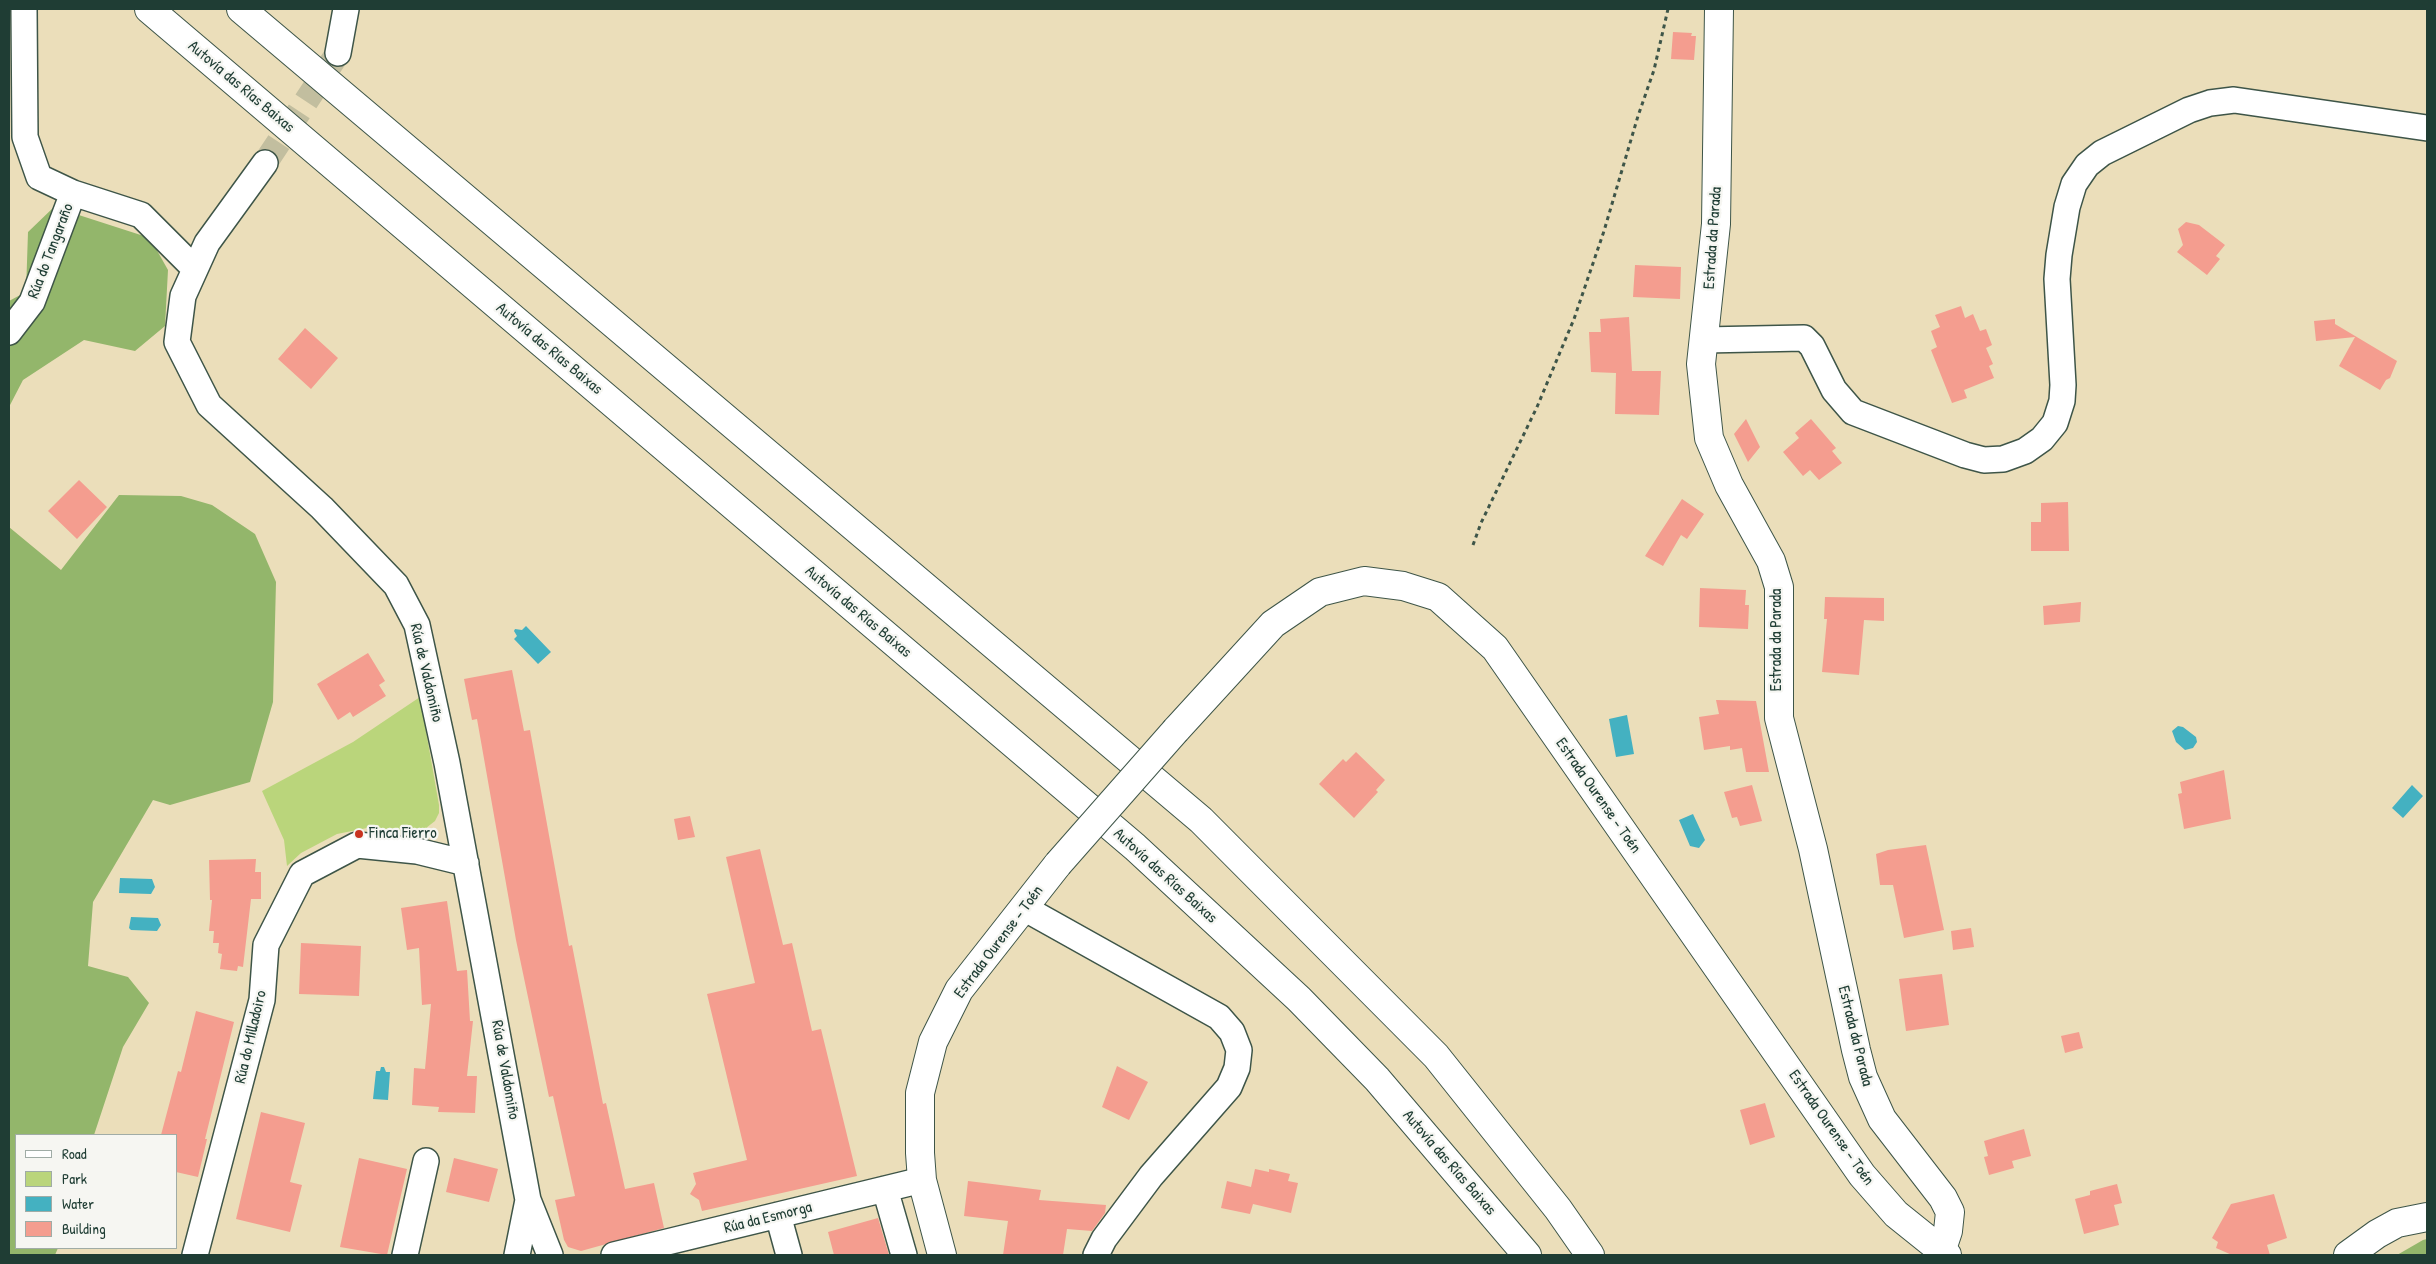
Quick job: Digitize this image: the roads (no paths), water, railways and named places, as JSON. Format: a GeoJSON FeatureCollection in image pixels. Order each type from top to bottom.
{"type":"FeatureCollection","features":[{"type":"Feature","properties":{"kind":"main road","name":"Autovía das Rías Baixas"},"geometry":{"type":"LineString","coordinates":[[148,9],[1135,847],[1299,999],[1377,1079],[1527,1255]]}},
{"type":"Feature","properties":{"kind":"main road"},"geometry":{"type":"LineString","coordinates":[[241,9],[1201,820],[1436,1056],[1558,1209],[1590,1255]]}},
{"type":"Feature","properties":{"kind":"main road","name":"Estrada da Parada"},"geometry":{"type":"LineString","coordinates":[[1720,9],[1716,224],[1701,364],[1709,438],[1729,485],[1771,561],[1779,587],[1779,718],[1813,849],[1856,1050],[1864,1077],[1882,1120],[1943,1198],[1950,1212],[1944,1253]]}},
{"type":"Feature","properties":{"kind":"main road","name":"Estrada Ourense - Toén"},"geometry":{"type":"LineString","coordinates":[[942,1255],[922,1180],[920,1093],[933,1042],[959,990],[1058,864],[1176,730],[1273,624],[1320,592],[1364,581],[1403,586],[1438,597],[1495,648],[1862,1175],[1896,1214],[1944,1253]]}},
{"type":"Feature","properties":{"kind":"main road"},"geometry":{"type":"LineString","coordinates":[[2348,1255],[2377,1234],[2397,1223],[2427,1217]]}},
{"type":"Feature","properties":{"kind":"street"},"geometry":{"type":"LineString","coordinates":[[24,9],[25,138],[39,177],[73,193],[141,215],[195,269]]}},
{"type":"Feature","properties":{"kind":"street"},"geometry":{"type":"LineString","coordinates":[[338,53],[346,9]]}},
{"type":"Feature","properties":{"kind":"street"},"geometry":{"type":"LineString","coordinates":[[1704,340],[1804,338],[1812,346],[1834,390],[1853,412],[1965,455],[1984,460],[2003,459],[2025,451],[2042,439],[2055,423],[2062,401],[2063,385],[2057,280],[2067,206],[2074,184],[2087,165],[2102,153],[2188,110],[2210,103],[2234,100],[2427,128]]}},
{"type":"Feature","properties":{"kind":"street","name":"Rúa de Valdomiño"},"geometry":{"type":"LineString","coordinates":[[265,163],[207,243],[183,296],[177,342],[209,406],[322,508],[396,585],[418,625],[466,863],[528,1200],[550,1255]]}},
{"type":"Feature","properties":{"kind":"street","name":"Rúa do Tangaraño"},"geometry":{"type":"LineString","coordinates":[[9,332],[32,302],[73,193]]}},
{"type":"Feature","properties":{"kind":"street","name":"Rúa do Milladoiro"},"geometry":{"type":"LineString","coordinates":[[195,1255],[262,1000],[266,945],[302,874],[357,845],[417,851],[466,863]]}},
{"type":"Feature","properties":{"kind":"street"},"geometry":{"type":"LineString","coordinates":[[1024,908],[1219,1017],[1232,1032],[1239,1050],[1237,1068],[1229,1087],[1151,1176],[1104,1239],[1096,1255]]}},
{"type":"Feature","properties":{"kind":"street"},"geometry":{"type":"LineString","coordinates":[[405,1255],[426,1161]]}},
{"type":"Feature","properties":{"kind":"street","name":"Rúa da Esmorga"},"geometry":{"type":"LineString","coordinates":[[615,1255],[922,1180]]}},
{"type":"Feature","properties":{"kind":"street"},"geometry":{"type":"LineString","coordinates":[[885,1189],[904,1255]]}},
{"type":"Feature","properties":{"kind":"street","name":"Rúa de Valdomiño"},"geometry":{"type":"LineString","coordinates":[[518,1255],[528,1200]]}},
{"type":"Feature","properties":{"kind":"street"},"geometry":{"type":"LineString","coordinates":[[778,1215],[789,1255]]}},
{"type":"Feature","properties":{"kind":"water"},"geometry":{"type":"Polygon","coordinates":[[[526,626],[551,652],[538,664],[514,639],[517,636],[514,631],[515,629],[522,630],[526,626]]]}},
{"type":"Feature","properties":{"kind":"water"},"geometry":{"type":"Polygon","coordinates":[[[1627,715],[1634,754],[1616,757],[1609,719],[1627,715]]]}},
{"type":"Feature","properties":{"kind":"water"},"geometry":{"type":"Polygon","coordinates":[[[2178,726],[2183,727],[2196,737],[2197,742],[2193,748],[2185,750],[2176,742],[2172,731],[2178,726]]]}},
{"type":"Feature","properties":{"kind":"water"},"geometry":{"type":"Polygon","coordinates":[[[2412,785],[2423,796],[2403,818],[2392,808],[2412,785]]]}},
{"type":"Feature","properties":{"kind":"water"},"geometry":{"type":"Polygon","coordinates":[[[1693,814],[1705,840],[1699,848],[1690,846],[1679,820],[1693,814]]]}},
{"type":"Feature","properties":{"kind":"water"},"geometry":{"type":"Polygon","coordinates":[[[120,878],[152,879],[155,887],[151,894],[119,893],[120,878]]]}},
{"type":"Feature","properties":{"kind":"water"},"geometry":{"type":"Polygon","coordinates":[[[131,917],[158,918],[161,925],[157,931],[131,930],[129,928],[131,917]]]}},
{"type":"Feature","properties":{"kind":"water"},"geometry":{"type":"Polygon","coordinates":[[[381,1067],[384,1067],[386,1072],[390,1072],[388,1100],[373,1099],[376,1071],[380,1071],[381,1067]]]}},
{"type":"Feature","properties":{"kind":"tunnel"},"geometry":{"type":"LineString","coordinates":[[265,163],[338,53]]}},
{"type":"Feature","properties":{"kind":"place","name":"Finca Fierro"},"geometry":{"type":"Point","coordinates":[359,834]}}]}
